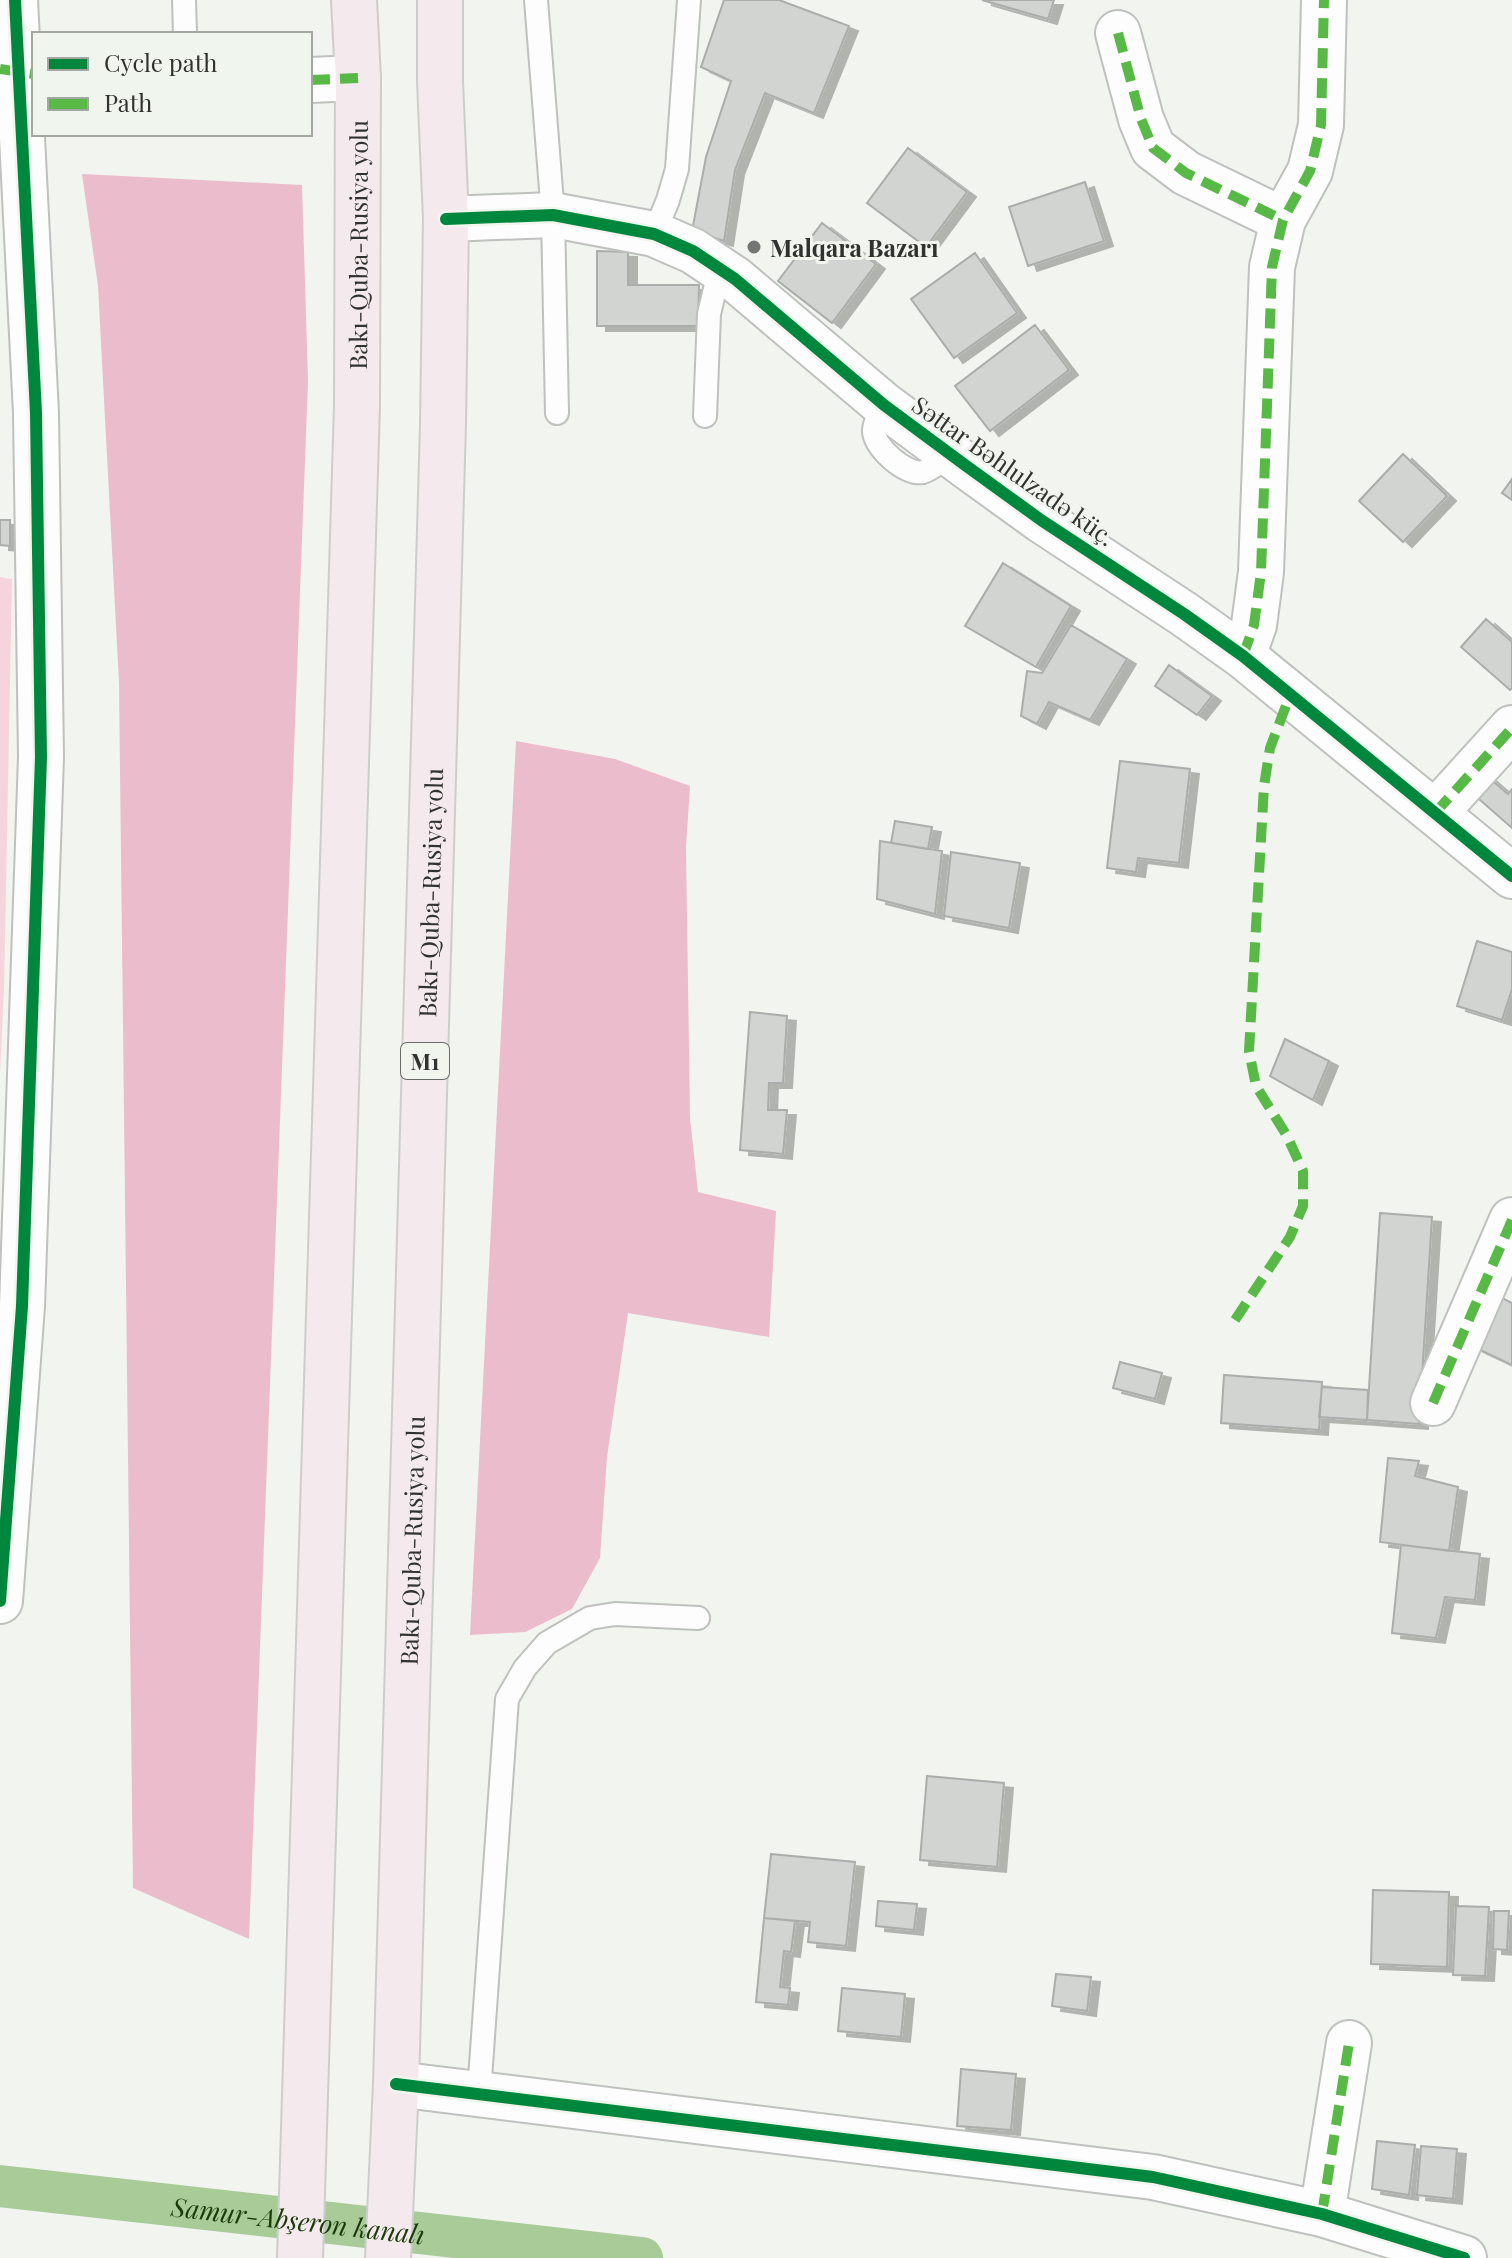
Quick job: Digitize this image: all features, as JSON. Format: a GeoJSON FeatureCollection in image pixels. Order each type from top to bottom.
{"type":"FeatureCollection","features":[{"type":"Feature","properties":{"kind":"highway","name":"Bakı-Quba-Rusiya yolu"},"geometry":{"type":"LineString","coordinates":[[300,2258],[356,422],[358,78],[354,0]]}},
{"type":"Feature","properties":{"kind":"highway"},"geometry":{"type":"LineString","coordinates":[[358,78],[367,0]]}},
{"type":"Feature","properties":{"kind":"highway"},"geometry":{"type":"LineString","coordinates":[[429,0],[440,82]]}},
{"type":"Feature","properties":{"kind":"highway","name":"Bakı-Quba-Rusiya yolu"},"geometry":{"type":"LineString","coordinates":[[388,2258],[442,440],[446,219],[440,0]]}},
{"type":"Feature","properties":{"kind":"street"},"geometry":{"type":"LineString","coordinates":[[0,1601],[11,1304],[41,757],[36,413],[15,0]]}},
{"type":"Feature","properties":{"kind":"street"},"geometry":{"type":"LineString","coordinates":[[1243,656],[1254,625],[1261,572],[1272,267],[1283,220],[1310,171],[1321,125],[1324,0]]}},
{"type":"Feature","properties":{"kind":"street"},"geometry":{"type":"LineString","coordinates":[[1118,33],[1141,119],[1153,148],[1186,173],[1283,220]]}},
{"type":"Feature","properties":{"kind":"street"},"geometry":{"type":"LineString","coordinates":[[312,80],[358,78]]}},
{"type":"Feature","properties":{"kind":"street","name":"Səttar Bəhlulzadə küç."},"geometry":{"type":"LineString","coordinates":[[446,219],[553,215],[654,234],[693,251],[735,279],[884,405],[950,455],[1243,656],[1512,876]]}},
{"type":"Feature","properties":{"kind":"street"},"geometry":{"type":"LineString","coordinates":[[1435,813],[1512,728]]}},
{"type":"Feature","properties":{"kind":"street"},"geometry":{"type":"LineString","coordinates":[[1433,1403],[1512,1220]]}},
{"type":"Feature","properties":{"kind":"street"},"geometry":{"type":"LineString","coordinates":[[1322,2214],[1349,2043]]}},
{"type":"Feature","properties":{"kind":"street"},"geometry":{"type":"LineString","coordinates":[[394,2103],[479,2093],[1153,2177],[1322,2214],[1464,2258]]}},
{"type":"Feature","properties":{"kind":"lane"},"geometry":{"type":"LineString","coordinates":[[184,0],[185,32]]}},
{"type":"Feature","properties":{"kind":"lane"},"geometry":{"type":"LineString","coordinates":[[536,0],[553,215],[557,413]]}},
{"type":"Feature","properties":{"kind":"lane"},"geometry":{"type":"LineString","coordinates":[[654,234],[677,169],[689,0]]}},
{"type":"Feature","properties":{"kind":"lane"},"geometry":{"type":"LineString","coordinates":[[705,416],[709,314],[720,268]]}},
{"type":"Feature","properties":{"kind":"lane"},"geometry":{"type":"LineString","coordinates":[[479,2093],[507,1699],[525,1668],[547,1643],[590,1618],[615,1614],[698,1618]]}},
{"type":"Feature","properties":{"kind":"shaded area"},"geometry":{"type":"Polygon","coordinates":[[[82,174],[302,185],[308,381],[249,1939],[133,1888],[119,682],[98,286],[82,174]]]}},
{"type":"Feature","properties":{"kind":"shaded area"},"geometry":{"type":"Polygon","coordinates":[[[0,577],[12,579],[0,1074],[0,577]]]}},
{"type":"Feature","properties":{"kind":"shaded area"},"geometry":{"type":"Polygon","coordinates":[[[516,741],[615,759],[690,786],[686,847],[690,1118],[698,1192],[776,1211],[769,1337],[628,1313],[607,1457],[600,1558],[572,1609],[525,1632],[470,1635],[516,741]]]}},
{"type":"Feature","properties":{"kind":"building"},"geometry":{"type":"Polygon","coordinates":[[[724,0],[779,0],[849,26],[814,113],[765,93],[735,170],[724,241],[692,231],[706,157],[731,81],[701,67],[724,0]]]}},
{"type":"Feature","properties":{"kind":"building"},"geometry":{"type":"Polygon","coordinates":[[[982,0],[1054,0],[1048,19],[982,0]]]}},
{"type":"Feature","properties":{"kind":"building"},"geometry":{"type":"Polygon","coordinates":[[[908,148],[967,192],[926,247],[867,203],[908,148]]]}},
{"type":"Feature","properties":{"kind":"building"},"geometry":{"type":"Polygon","coordinates":[[[1085,182],[1104,241],[1028,266],[1009,207],[1085,182]]]}},
{"type":"Feature","properties":{"kind":"building"},"geometry":{"type":"Polygon","coordinates":[[[822,223],[876,264],[832,323],[778,281],[822,223]]]}},
{"type":"Feature","properties":{"kind":"building"},"geometry":{"type":"Polygon","coordinates":[[[597,251],[628,252],[628,285],[699,285],[698,326],[597,326],[597,251]]]}},
{"type":"Feature","properties":{"kind":"building"},"geometry":{"type":"Polygon","coordinates":[[[975,253],[1017,313],[954,358],[911,299],[975,253]]]}},
{"type":"Feature","properties":{"kind":"building"},"geometry":{"type":"Polygon","coordinates":[[[1035,325],[1069,370],[990,431],[955,386],[1035,325]]]}},
{"type":"Feature","properties":{"kind":"building"},"geometry":{"type":"Polygon","coordinates":[[[1403,454],[1447,496],[1403,542],[1359,501],[1403,454]]]}},
{"type":"Feature","properties":{"kind":"building"},"geometry":{"type":"Polygon","coordinates":[[[1512,479],[1512,500],[1502,493],[1512,479]]]}},
{"type":"Feature","properties":{"kind":"building"},"geometry":{"type":"Polygon","coordinates":[[[0,520],[10,520],[10,546],[0,545],[0,520]]]}},
{"type":"Feature","properties":{"kind":"building"},"geometry":{"type":"Polygon","coordinates":[[[1003,563],[1071,606],[1036,667],[965,626],[1003,563]]]}},
{"type":"Feature","properties":{"kind":"building"},"geometry":{"type":"Polygon","coordinates":[[[1486,619],[1512,642],[1510,690],[1461,647],[1486,619]]]}},
{"type":"Feature","properties":{"kind":"building"},"geometry":{"type":"Polygon","coordinates":[[[1071,625],[1127,659],[1090,720],[1049,702],[1037,724],[1021,716],[1027,671],[1042,673],[1071,625]]]}},
{"type":"Feature","properties":{"kind":"building"},"geometry":{"type":"Polygon","coordinates":[[[1169,665],[1212,696],[1197,715],[1155,686],[1169,665]]]}},
{"type":"Feature","properties":{"kind":"building"},"geometry":{"type":"Polygon","coordinates":[[[1120,761],[1190,769],[1179,863],[1138,858],[1136,872],[1107,868],[1120,761]]]}},
{"type":"Feature","properties":{"kind":"building"},"geometry":{"type":"Polygon","coordinates":[[[1487,776],[1508,794],[1512,789],[1512,828],[1472,793],[1487,776]]]}},
{"type":"Feature","properties":{"kind":"building"},"geometry":{"type":"Polygon","coordinates":[[[895,821],[932,827],[928,849],[891,843],[895,821]]]}},
{"type":"Feature","properties":{"kind":"building"},"geometry":{"type":"Polygon","coordinates":[[[880,841],[942,851],[935,914],[877,899],[880,841]]]}},
{"type":"Feature","properties":{"kind":"building"},"geometry":{"type":"Polygon","coordinates":[[[951,852],[1020,863],[1009,928],[944,916],[951,852]]]}},
{"type":"Feature","properties":{"kind":"building"},"geometry":{"type":"Polygon","coordinates":[[[1477,941],[1512,952],[1512,989],[1502,1020],[1457,1006],[1477,941]]]}},
{"type":"Feature","properties":{"kind":"building"},"geometry":{"type":"Polygon","coordinates":[[[750,1012],[787,1016],[783,1083],[769,1083],[768,1110],[787,1110],[783,1154],[740,1150],[750,1012]]]}},
{"type":"Feature","properties":{"kind":"building"},"geometry":{"type":"Polygon","coordinates":[[[1285,1039],[1329,1061],[1313,1100],[1270,1076],[1285,1039]]]}},
{"type":"Feature","properties":{"kind":"building"},"geometry":{"type":"Polygon","coordinates":[[[1380,1213],[1432,1217],[1419,1424],[1367,1420],[1380,1213]]]}},
{"type":"Feature","properties":{"kind":"building"},"geometry":{"type":"Polygon","coordinates":[[[1498,1296],[1512,1303],[1512,1365],[1474,1347],[1498,1296]]]}},
{"type":"Feature","properties":{"kind":"building"},"geometry":{"type":"Polygon","coordinates":[[[1120,1362],[1162,1373],[1155,1399],[1113,1388],[1120,1362]]]}},
{"type":"Feature","properties":{"kind":"building"},"geometry":{"type":"Polygon","coordinates":[[[1224,1375],[1322,1382],[1319,1430],[1221,1423],[1224,1375]]]}},
{"type":"Feature","properties":{"kind":"building"},"geometry":{"type":"Polygon","coordinates":[[[1322,1387],[1368,1390],[1367,1420],[1319,1417],[1322,1387]]]}},
{"type":"Feature","properties":{"kind":"building"},"geometry":{"type":"Polygon","coordinates":[[[1388,1458],[1419,1461],[1415,1476],[1458,1487],[1449,1551],[1380,1542],[1388,1458]]]}},
{"type":"Feature","properties":{"kind":"building"},"geometry":{"type":"Polygon","coordinates":[[[1401,1545],[1480,1554],[1475,1600],[1445,1597],[1436,1638],[1392,1633],[1401,1545]]]}},
{"type":"Feature","properties":{"kind":"building"},"geometry":{"type":"Polygon","coordinates":[[[927,1776],[1004,1783],[997,1867],[920,1860],[927,1776]]]}},
{"type":"Feature","properties":{"kind":"building"},"geometry":{"type":"Polygon","coordinates":[[[771,1854],[855,1862],[846,1946],[808,1942],[810,1922],[764,1918],[771,1854]]]}},
{"type":"Feature","properties":{"kind":"building"},"geometry":{"type":"Polygon","coordinates":[[[1373,1890],[1449,1892],[1447,1967],[1371,1964],[1373,1890]]]}},
{"type":"Feature","properties":{"kind":"building"},"geometry":{"type":"Polygon","coordinates":[[[878,1901],[917,1904],[914,1930],[876,1926],[878,1901]]]}},
{"type":"Feature","properties":{"kind":"building"},"geometry":{"type":"Polygon","coordinates":[[[1456,1906],[1489,1907],[1485,1976],[1453,1975],[1456,1906]]]}},
{"type":"Feature","properties":{"kind":"building"},"geometry":{"type":"Polygon","coordinates":[[[1494,1911],[1509,1911],[1507,1950],[1493,1949],[1494,1911]]]}},
{"type":"Feature","properties":{"kind":"building"},"geometry":{"type":"Polygon","coordinates":[[[764,1918],[795,1921],[791,1952],[784,1951],[780,1987],[790,1988],[788,2005],[756,2002],[764,1918]]]}},
{"type":"Feature","properties":{"kind":"building"},"geometry":{"type":"Polygon","coordinates":[[[1056,1974],[1091,1977],[1087,2011],[1052,2006],[1056,1974]]]}},
{"type":"Feature","properties":{"kind":"building"},"geometry":{"type":"Polygon","coordinates":[[[842,1988],[905,1994],[901,2037],[838,2031],[842,1988]]]}},
{"type":"Feature","properties":{"kind":"building"},"geometry":{"type":"Polygon","coordinates":[[[961,2069],[1016,2074],[1011,2130],[957,2126],[961,2069]]]}},
{"type":"Feature","properties":{"kind":"building"},"geometry":{"type":"Polygon","coordinates":[[[1377,2141],[1415,2145],[1409,2195],[1372,2189],[1377,2141]]]}},
{"type":"Feature","properties":{"kind":"building"},"geometry":{"type":"Polygon","coordinates":[[[1421,2146],[1457,2149],[1453,2199],[1417,2195],[1421,2146]]]}},
{"type":"Feature","properties":{"kind":"waterway","name":"Samur-Abşeron kanalı"},"geometry":{"type":"LineString","coordinates":[[0,2186],[642,2258]]}},
{"type":"Feature","properties":{"kind":"marked path"},"geometry":{"type":"LineString","coordinates":[[1243,656],[1254,625],[1261,572],[1272,267],[1283,220],[1310,171],[1321,125],[1324,0]]}},
{"type":"Feature","properties":{"kind":"marked path"},"geometry":{"type":"LineString","coordinates":[[1118,33],[1141,119],[1153,148],[1186,173],[1283,220]]}},
{"type":"Feature","properties":{"kind":"marked path"},"geometry":{"type":"LineString","coordinates":[[0,69],[32,74]]}},
{"type":"Feature","properties":{"kind":"marked path"},"geometry":{"type":"LineString","coordinates":[[312,80],[358,78]]}},
{"type":"Feature","properties":{"kind":"marked path"},"geometry":{"type":"LineString","coordinates":[[1235,1320],[1290,1237],[1303,1206],[1303,1171],[1287,1136],[1256,1086],[1249,1051],[1264,786],[1270,748],[1290,695]]}},
{"type":"Feature","properties":{"kind":"marked path"},"geometry":{"type":"LineString","coordinates":[[1435,813],[1512,728]]}},
{"type":"Feature","properties":{"kind":"marked path"},"geometry":{"type":"LineString","coordinates":[[1433,1403],[1512,1220]]}},
{"type":"Feature","properties":{"kind":"marked path"},"geometry":{"type":"LineString","coordinates":[[1322,2214],[1349,2043]]}},
{"type":"Feature","properties":{"kind":"cycle path"},"geometry":{"type":"LineString","coordinates":[[0,1601],[22,1306],[41,757],[36,413],[15,0]]}},
{"type":"Feature","properties":{"kind":"cycle path"},"geometry":{"type":"LineString","coordinates":[[446,219],[553,215],[654,234],[693,251],[735,279],[884,405],[965,465],[1243,656],[1512,876]]}},
{"type":"Feature","properties":{"kind":"cycle path"},"geometry":{"type":"LineString","coordinates":[[396,2084],[1153,2177],[1322,2214],[1464,2258]]}},
{"type":"Feature","properties":{"kind":"place","name":"Malqara Bazarı"},"geometry":{"type":"Point","coordinates":[754,247]}}]}
